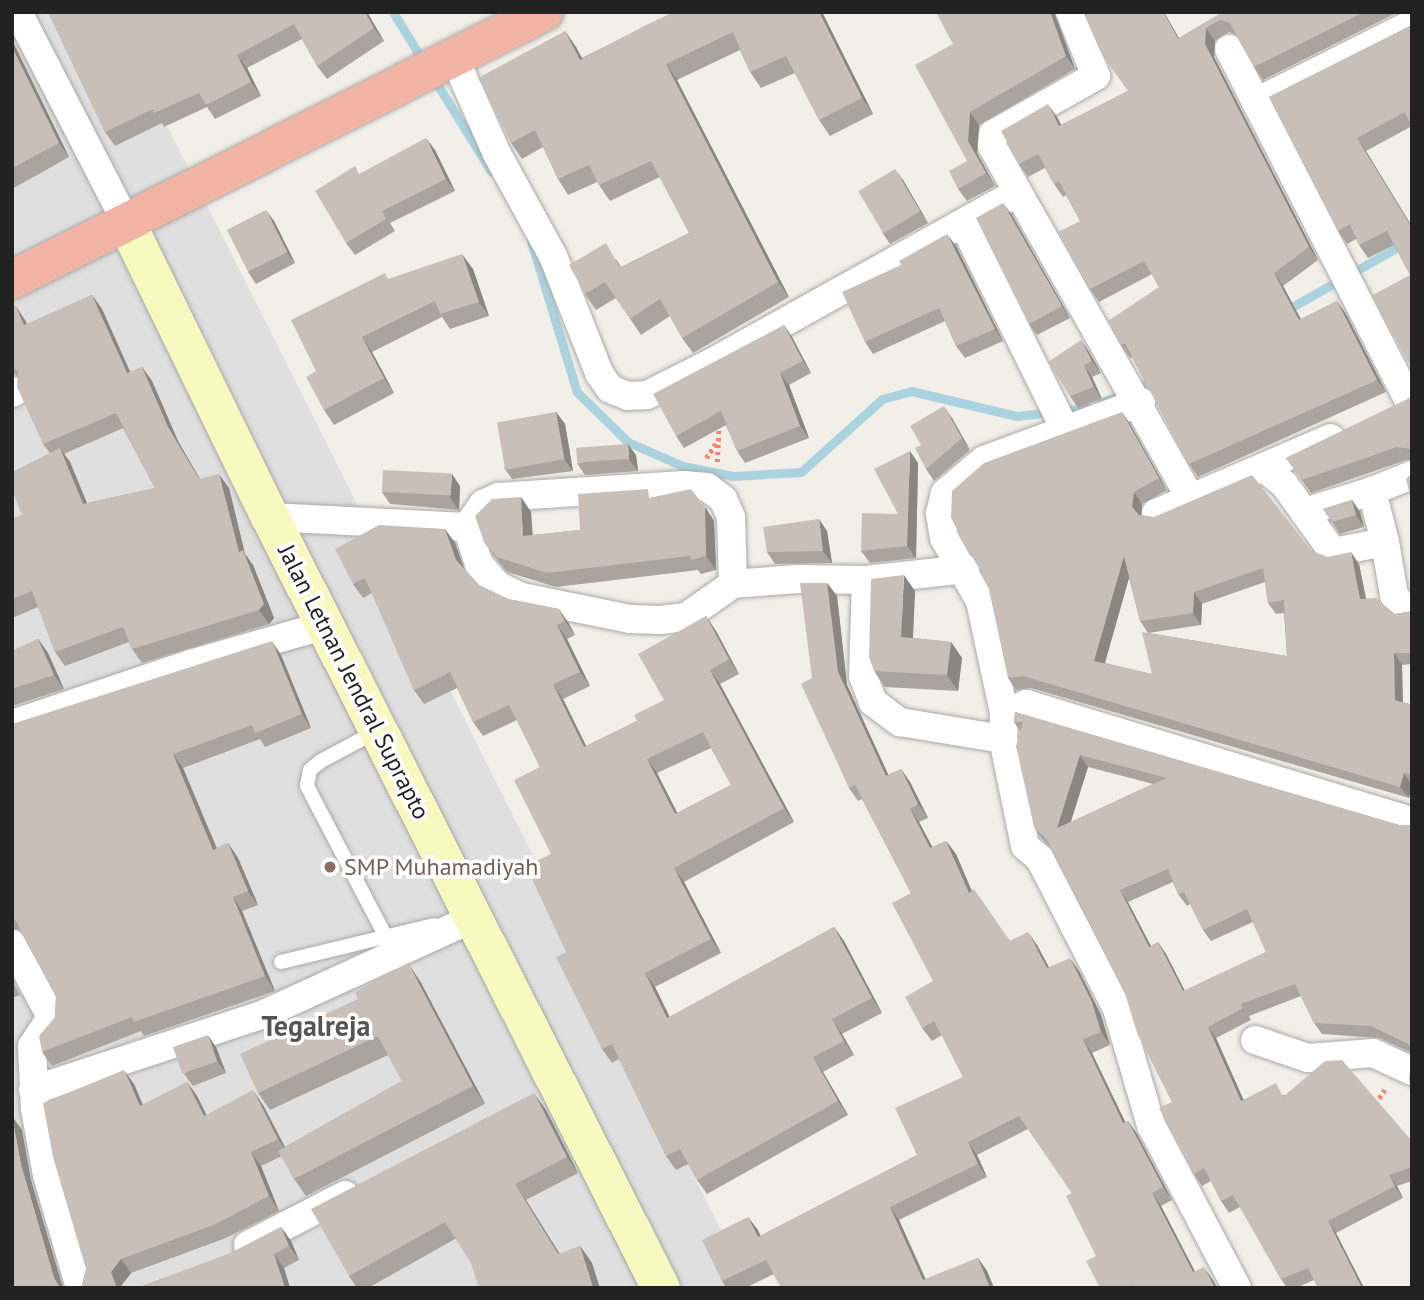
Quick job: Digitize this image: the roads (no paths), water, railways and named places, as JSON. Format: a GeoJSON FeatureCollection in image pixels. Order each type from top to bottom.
{"type":"FeatureCollection","features":[{"type":"Feature","properties":{"kind":"highway"},"geometry":{"type":"LineString","coordinates":[[12,280],[544,12]]}},
{"type":"Feature","properties":{"kind":"main road","name":"Jalan Letnan Jendral Suprapto"},"geometry":{"type":"LineString","coordinates":[[127,224],[270,517],[473,916],[547,1090],[661,1288]]}},
{"type":"Feature","properties":{"kind":"street"},"geometry":{"type":"LineString","coordinates":[[18,12],[127,224]]}},
{"type":"Feature","properties":{"kind":"street"},"geometry":{"type":"LineString","coordinates":[[1070,12],[1097,74],[993,134],[992,146],[1190,497]]}},
{"type":"Feature","properties":{"kind":"street"},"geometry":{"type":"LineString","coordinates":[[1256,102],[1412,24]]}},
{"type":"Feature","properties":{"kind":"street"},"geometry":{"type":"LineString","coordinates":[[1228,50],[1353,285],[1402,402]]}},
{"type":"Feature","properties":{"kind":"street"},"geometry":{"type":"LineString","coordinates":[[451,59],[497,154],[553,256],[599,373],[610,389],[628,396],[647,395],[711,363],[1018,191]]}},
{"type":"Feature","properties":{"kind":"street"},"geometry":{"type":"LineString","coordinates":[[963,223],[1058,414]]}},
{"type":"Feature","properties":{"kind":"street"},"geometry":{"type":"LineString","coordinates":[[1133,393],[1058,414],[984,460],[945,493],[940,513],[944,538],[965,569],[980,601],[1025,846],[1040,859],[1117,1009],[1152,1125],[1237,1288]]}},
{"type":"Feature","properties":{"kind":"street"},"geometry":{"type":"LineString","coordinates":[[1156,513],[1356,427]]}},
{"type":"Feature","properties":{"kind":"street"},"geometry":{"type":"LineString","coordinates":[[1264,468],[1284,484],[1333,552],[1385,542]]}},
{"type":"Feature","properties":{"kind":"street"},"geometry":{"type":"LineString","coordinates":[[1304,513],[1412,475]]}},
{"type":"Feature","properties":{"kind":"street"},"geometry":{"type":"LineString","coordinates":[[467,527],[483,504],[498,497],[707,487],[723,499],[731,517],[723,592]]}},
{"type":"Feature","properties":{"kind":"street"},"geometry":{"type":"LineString","coordinates":[[1372,491],[1385,542],[1394,595],[1404,609],[1412,609]]}},
{"type":"Feature","properties":{"kind":"street"},"geometry":{"type":"LineString","coordinates":[[270,517],[467,527]]}},
{"type":"Feature","properties":{"kind":"street"},"geometry":{"type":"LineString","coordinates":[[467,527],[479,564],[497,585],[522,597],[630,619],[685,617],[723,592],[797,579],[866,580],[965,569]]}},
{"type":"Feature","properties":{"kind":"street"},"geometry":{"type":"LineString","coordinates":[[866,580],[863,676],[873,702],[900,722],[1004,726],[1026,704],[1412,821]]}},
{"type":"Feature","properties":{"kind":"street"},"geometry":{"type":"LineString","coordinates":[[12,724],[190,664],[326,625]]}},
{"type":"Feature","properties":{"kind":"street"},"geometry":{"type":"LineString","coordinates":[[33,1090],[264,1014],[355,976],[473,916]]}},
{"type":"Feature","properties":{"kind":"street"},"geometry":{"type":"LineString","coordinates":[[12,944],[51,1017],[32,1046],[33,1090],[47,1175],[80,1288]]}},
{"type":"Feature","properties":{"kind":"street"},"geometry":{"type":"LineString","coordinates":[[1255,1040],[1308,1058],[1373,1053],[1412,1071]]}},
{"type":"Feature","properties":{"kind":"street"},"geometry":{"type":"LineString","coordinates":[[222,1258],[366,1184]]}},
{"type":"Feature","properties":{"kind":"lane"},"geometry":{"type":"LineString","coordinates":[[378,730],[320,761],[310,770],[307,786],[386,937]]}},
{"type":"Feature","properties":{"kind":"lane"},"geometry":{"type":"LineString","coordinates":[[281,962],[473,916]]}},
{"type":"Feature","properties":{"kind":"waterway"},"geometry":{"type":"LineString","coordinates":[[393,12],[423,61]]}},
{"type":"Feature","properties":{"kind":"waterway"},"geometry":{"type":"LineString","coordinates":[[432,76],[491,171]]}},
{"type":"Feature","properties":{"kind":"waterway"},"geometry":{"type":"LineString","coordinates":[[1285,311],[1412,239]]}},
{"type":"Feature","properties":{"kind":"waterway"},"geometry":{"type":"LineString","coordinates":[[531,241],[577,392],[628,442],[683,466],[733,476],[801,472],[882,399],[911,391],[1017,416],[1088,408]]}},
{"type":"Feature","properties":{"kind":"waterway"},"geometry":{"type":"LineString","coordinates":[[1101,403],[1155,379]]}},
{"type":"Feature","properties":{"kind":"place","name":"SMP Muhamadiyah"},"geometry":{"type":"Point","coordinates":[330,867]}},
{"type":"Feature","properties":{"kind":"district","name":"Tegalreja"},"geometry":{"type":"Point","coordinates":[316,1026]}}]}
